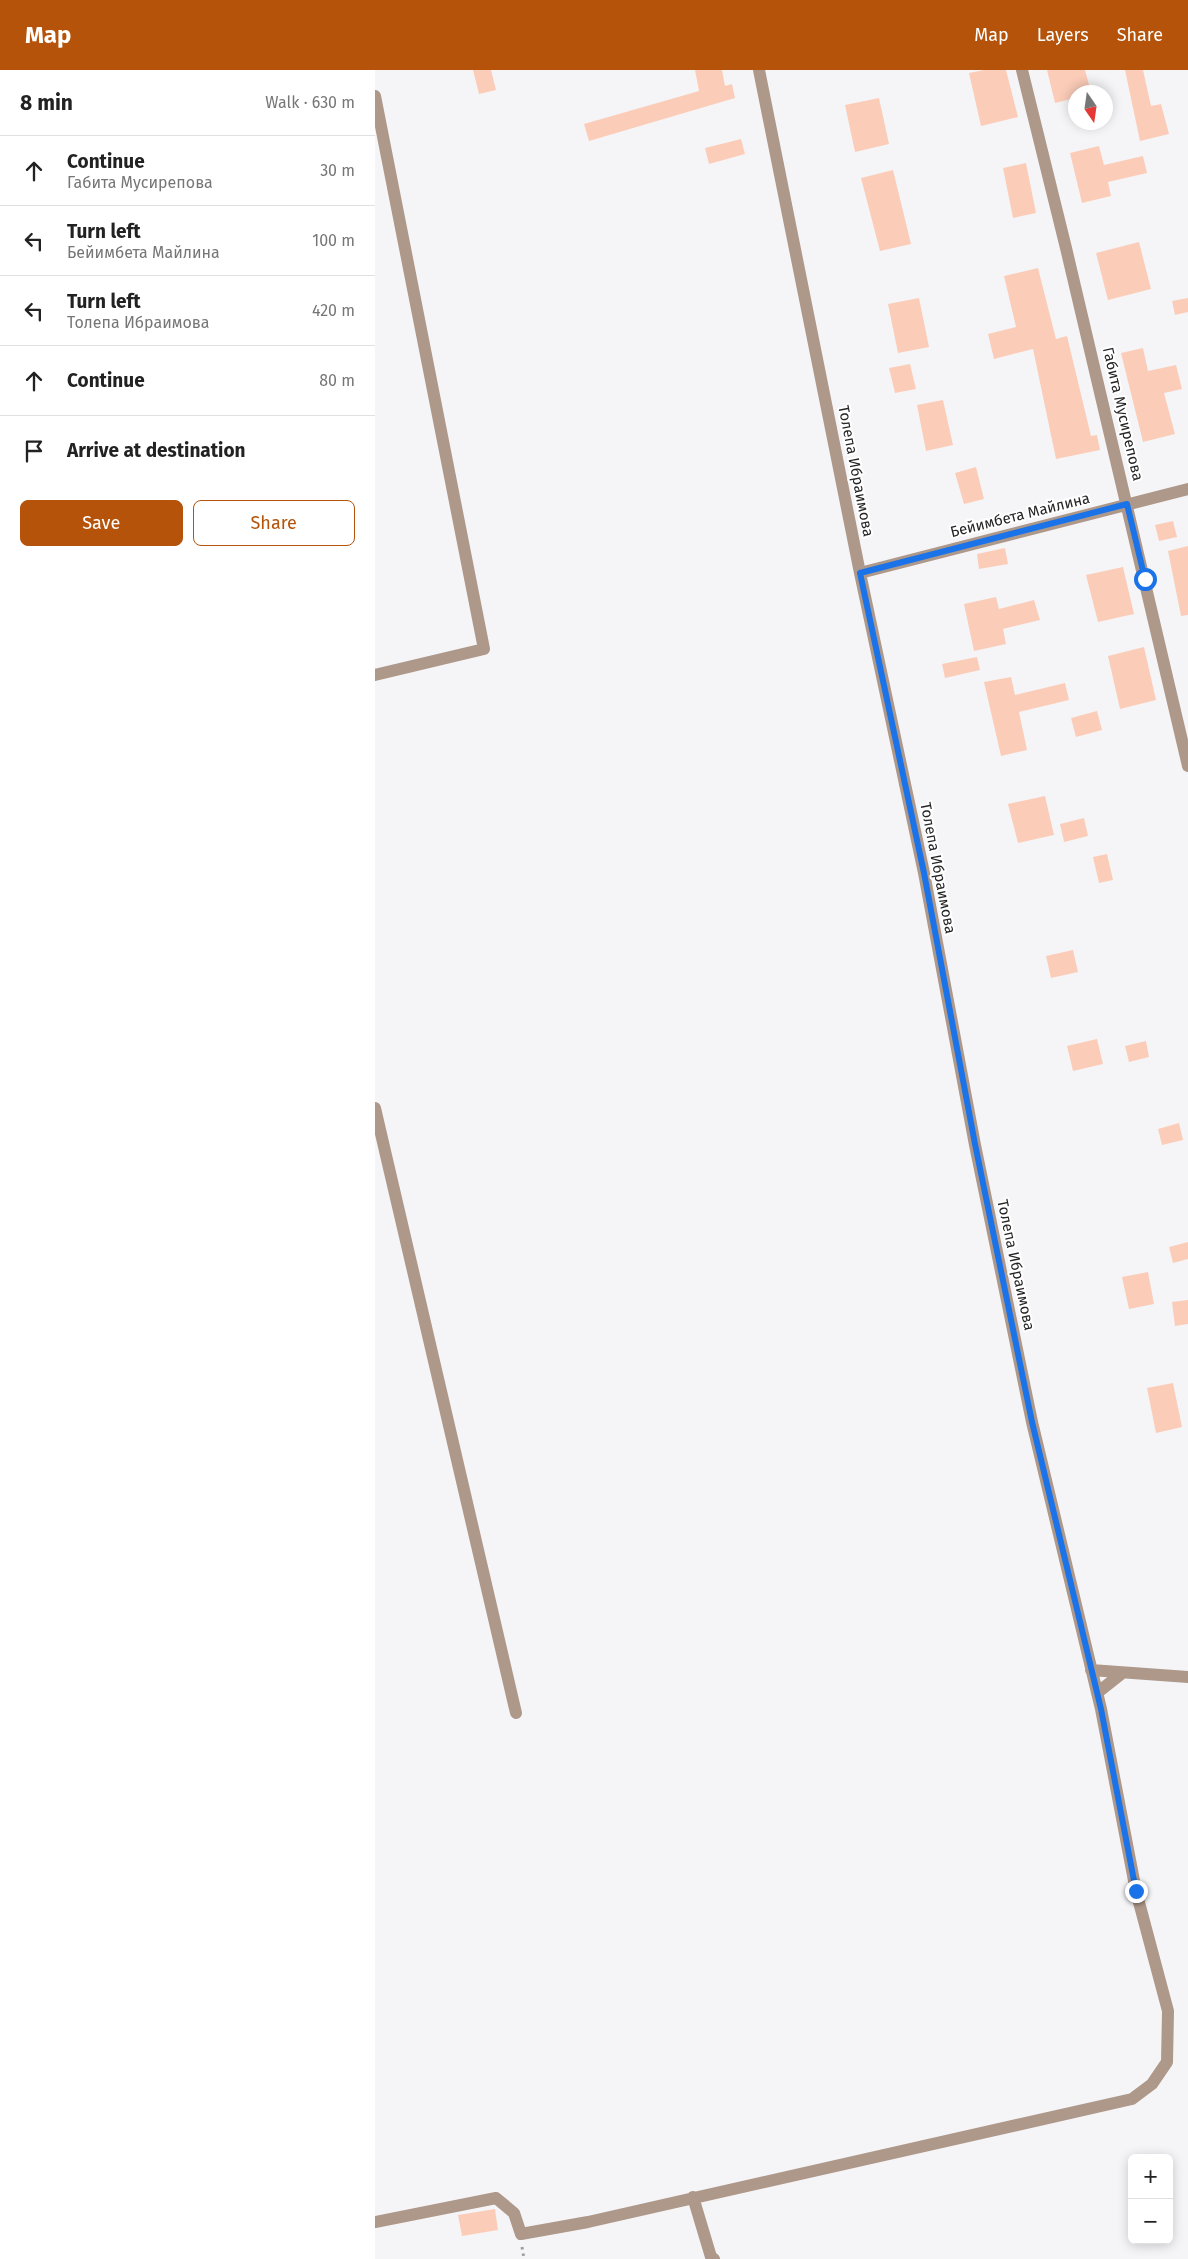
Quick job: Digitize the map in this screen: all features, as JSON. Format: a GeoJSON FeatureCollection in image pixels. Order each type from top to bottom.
{"type":"FeatureCollection","features":[{"type":"Feature","properties":{"kind":"street","name":"Толепа Ибраимова"},"geometry":{"type":"LineString","coordinates":[[375,2222],[496,2198],[514,2213],[521,2234],[589,2222],[1132,2099],[1152,2084],[1167,2062],[1168,2011],[1136,1891],[1097,1693],[1032,1422],[975,1144],[924,873],[860,573],[759,70]]}},
{"type":"Feature","properties":{"kind":"street","name":"Габита Мусирепова"},"geometry":{"type":"LineString","coordinates":[[1021,70],[1127,504],[1188,766]]}},
{"type":"Feature","properties":{"kind":"street"},"geometry":{"type":"LineString","coordinates":[[375,96],[484,649],[375,675]]}},
{"type":"Feature","properties":{"kind":"street","name":"Бейимбета Майлина"},"geometry":{"type":"LineString","coordinates":[[860,573],[1188,489]]}},
{"type":"Feature","properties":{"kind":"street"},"geometry":{"type":"LineString","coordinates":[[375,1108],[516,1713]]}},
{"type":"Feature","properties":{"kind":"street"},"geometry":{"type":"LineString","coordinates":[[1091,1670],[1121,1674],[1188,1676]]}},
{"type":"Feature","properties":{"kind":"street"},"geometry":{"type":"LineString","coordinates":[[1097,1693],[1121,1674]]}},
{"type":"Feature","properties":{"kind":"street"},"geometry":{"type":"LineString","coordinates":[[693,2197],[711,2258],[714,2259]]}},
{"type":"Feature","properties":{"kind":"building"},"geometry":{"type":"Polygon","coordinates":[[[473,70],[491,70],[496,90],[479,94],[473,70]]]}},
{"type":"Feature","properties":{"kind":"building"},"geometry":{"type":"Polygon","coordinates":[[[695,70],[722,70],[725,86],[732,84],[735,98],[589,141],[584,124],[699,91],[695,70]]]}},
{"type":"Feature","properties":{"kind":"building"},"geometry":{"type":"Polygon","coordinates":[[[984,70],[1006,70],[1018,117],[981,126],[969,73],[984,70]]]}},
{"type":"Feature","properties":{"kind":"building"},"geometry":{"type":"Polygon","coordinates":[[[1047,70],[1085,70],[1089,85],[1068,85],[1068,100],[1055,103],[1047,70]]]}},
{"type":"Feature","properties":{"kind":"building"},"geometry":{"type":"Polygon","coordinates":[[[1125,70],[1143,70],[1151,106],[1161,104],[1169,134],[1140,141],[1125,70]]]}},
{"type":"Feature","properties":{"kind":"building"},"geometry":{"type":"Polygon","coordinates":[[[879,98],[889,144],[855,152],[845,105],[879,98]]]}},
{"type":"Feature","properties":{"kind":"building"},"geometry":{"type":"Polygon","coordinates":[[[741,139],[745,154],[709,164],[705,148],[741,139]]]}},
{"type":"Feature","properties":{"kind":"building"},"geometry":{"type":"Polygon","coordinates":[[[1099,146],[1104,165],[1143,156],[1147,173],[1108,182],[1111,196],[1082,203],[1070,153],[1099,146]]]}},
{"type":"Feature","properties":{"kind":"building"},"geometry":{"type":"Polygon","coordinates":[[[1026,163],[1036,213],[1013,218],[1003,168],[1026,163]]]}},
{"type":"Feature","properties":{"kind":"building"},"geometry":{"type":"Polygon","coordinates":[[[893,170],[911,244],[880,251],[861,178],[893,170]]]}},
{"type":"Feature","properties":{"kind":"building"},"geometry":{"type":"Polygon","coordinates":[[[1139,242],[1151,289],[1108,300],[1096,253],[1139,242]]]}},
{"type":"Feature","properties":{"kind":"building"},"geometry":{"type":"Polygon","coordinates":[[[1038,268],[1056,339],[1067,336],[1091,436],[1097,435],[1100,450],[1056,459],[1033,349],[994,359],[988,334],[1016,327],[1004,276],[1038,268]]]}},
{"type":"Feature","properties":{"kind":"building"},"geometry":{"type":"Polygon","coordinates":[[[919,298],[929,347],[898,353],[888,304],[919,298]]]}},
{"type":"Feature","properties":{"kind":"building"},"geometry":{"type":"Polygon","coordinates":[[[1188,298],[1188,312],[1175,315],[1172,301],[1188,298]]]}},
{"type":"Feature","properties":{"kind":"building"},"geometry":{"type":"Polygon","coordinates":[[[1143,348],[1148,371],[1176,365],[1182,389],[1164,393],[1175,434],[1143,442],[1121,353],[1143,348]]]}},
{"type":"Feature","properties":{"kind":"building"},"geometry":{"type":"Polygon","coordinates":[[[910,364],[916,389],[895,393],[889,368],[910,364]]]}},
{"type":"Feature","properties":{"kind":"building"},"geometry":{"type":"Polygon","coordinates":[[[943,400],[953,445],[926,451],[917,405],[943,400]]]}},
{"type":"Feature","properties":{"kind":"building"},"geometry":{"type":"Polygon","coordinates":[[[976,467],[984,499],[964,504],[955,473],[976,467]]]}},
{"type":"Feature","properties":{"kind":"building"},"geometry":{"type":"Polygon","coordinates":[[[1173,521],[1177,537],[1159,541],[1155,525],[1173,521]]]}},
{"type":"Feature","properties":{"kind":"building"},"geometry":{"type":"Polygon","coordinates":[[[1188,546],[1188,615],[1181,616],[1168,551],[1188,546]]]}},
{"type":"Feature","properties":{"kind":"building"},"geometry":{"type":"Polygon","coordinates":[[[1005,548],[1008,564],[979,569],[977,554],[1005,548]]]}},
{"type":"Feature","properties":{"kind":"building"},"geometry":{"type":"Polygon","coordinates":[[[1123,567],[1134,614],[1098,622],[1086,575],[1123,567]]]}},
{"type":"Feature","properties":{"kind":"building"},"geometry":{"type":"Polygon","coordinates":[[[996,597],[999,609],[1034,600],[1040,620],[1003,629],[1006,644],[974,651],[964,604],[996,597]]]}},
{"type":"Feature","properties":{"kind":"building"},"geometry":{"type":"Polygon","coordinates":[[[1144,647],[1156,700],[1120,709],[1108,656],[1144,647]]]}},
{"type":"Feature","properties":{"kind":"building"},"geometry":{"type":"Polygon","coordinates":[[[977,657],[980,670],[945,678],[942,664],[977,657]]]}},
{"type":"Feature","properties":{"kind":"building"},"geometry":{"type":"Polygon","coordinates":[[[1011,677],[1015,695],[1065,683],[1069,700],[1019,712],[1027,750],[1001,756],[984,682],[1011,677]]]}},
{"type":"Feature","properties":{"kind":"building"},"geometry":{"type":"Polygon","coordinates":[[[1097,711],[1102,730],[1076,737],[1071,718],[1097,711]]]}},
{"type":"Feature","properties":{"kind":"building"},"geometry":{"type":"Polygon","coordinates":[[[1045,796],[1054,835],[1018,843],[1008,804],[1045,796]]]}},
{"type":"Feature","properties":{"kind":"building"},"geometry":{"type":"Polygon","coordinates":[[[1084,818],[1088,836],[1064,842],[1060,824],[1084,818]]]}},
{"type":"Feature","properties":{"kind":"building"},"geometry":{"type":"Polygon","coordinates":[[[1107,854],[1113,880],[1099,883],[1093,857],[1107,854]]]}},
{"type":"Feature","properties":{"kind":"building"},"geometry":{"type":"Polygon","coordinates":[[[1073,950],[1078,972],[1051,978],[1046,956],[1073,950]]]}},
{"type":"Feature","properties":{"kind":"building"},"geometry":{"type":"Polygon","coordinates":[[[1097,1039],[1103,1064],[1073,1071],[1067,1046],[1097,1039]]]}},
{"type":"Feature","properties":{"kind":"building"},"geometry":{"type":"Polygon","coordinates":[[[1146,1041],[1149,1057],[1129,1062],[1125,1046],[1146,1041]]]}},
{"type":"Feature","properties":{"kind":"building"},"geometry":{"type":"Polygon","coordinates":[[[1179,1123],[1183,1140],[1162,1145],[1158,1129],[1179,1123]]]}},
{"type":"Feature","properties":{"kind":"building"},"geometry":{"type":"Polygon","coordinates":[[[1188,1242],[1188,1259],[1173,1263],[1169,1247],[1188,1242]]]}},
{"type":"Feature","properties":{"kind":"building"},"geometry":{"type":"Polygon","coordinates":[[[1148,1272],[1154,1304],[1129,1309],[1122,1277],[1148,1272]]]}},
{"type":"Feature","properties":{"kind":"building"},"geometry":{"type":"Polygon","coordinates":[[[1188,1300],[1188,1324],[1175,1326],[1172,1302],[1188,1300]]]}},
{"type":"Feature","properties":{"kind":"building"},"geometry":{"type":"Polygon","coordinates":[[[1173,1383],[1182,1427],[1156,1433],[1147,1388],[1173,1383]]]}},
{"type":"Feature","properties":{"kind":"building"},"geometry":{"type":"Polygon","coordinates":[[[495,2209],[498,2230],[462,2236],[458,2215],[495,2209]]]}},
{"type":"Feature","properties":{"kind":"route"},"geometry":{"type":"LineString","coordinates":[[1136,1891],[1101,1709],[1032,1422],[975,1144],[924,873],[860,573],[1127,504],[1145,579]]}}]}
